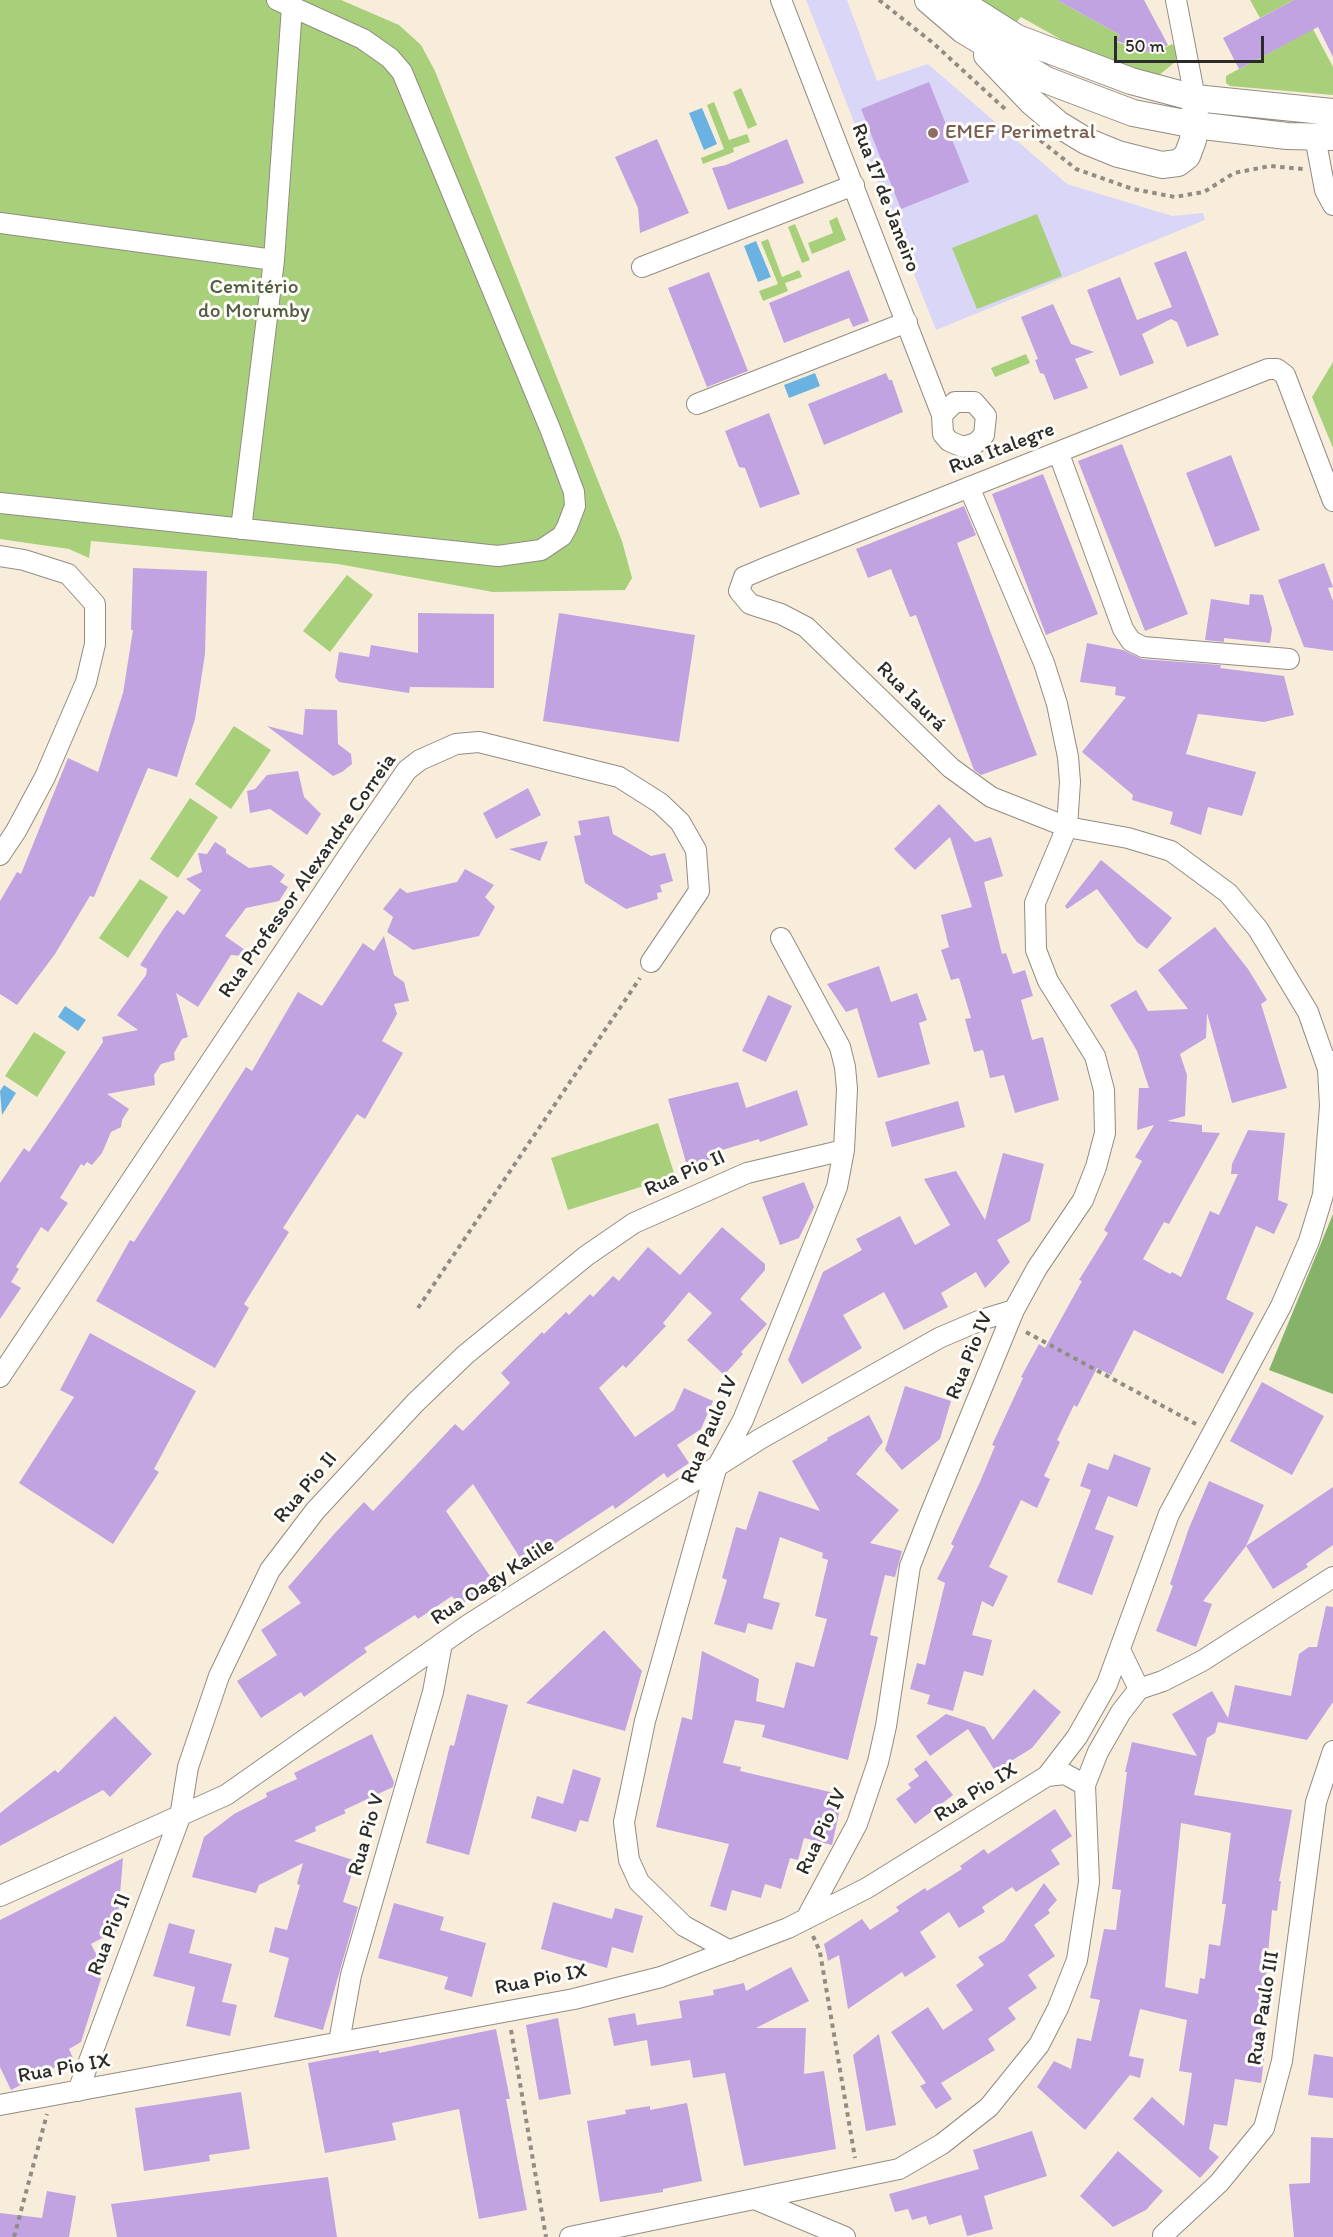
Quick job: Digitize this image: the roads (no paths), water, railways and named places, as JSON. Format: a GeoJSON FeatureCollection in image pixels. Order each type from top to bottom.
{"type":"FeatureCollection","features":[{"type":"Feature","properties":{"kind":"main road"},"geometry":{"type":"LineString","coordinates":[[928,0],[963,30],[1043,113],[1072,134],[1110,151],[1162,165],[1178,164],[1187,156],[1194,140],[1195,98]]}},
{"type":"Feature","properties":{"kind":"main road"},"geometry":{"type":"LineString","coordinates":[[957,0],[1017,38],[1131,81],[1195,98],[1333,112]]}},
{"type":"Feature","properties":{"kind":"main road"},"geometry":{"type":"LineString","coordinates":[[963,30],[1046,80],[1133,113],[1195,125],[1287,136],[1324,137]]}},
{"type":"Feature","properties":{"kind":"street","name":"Rua 17 de Janeiro"},"geometry":{"type":"LineString","coordinates":[[781,0],[942,415]]}},
{"type":"Feature","properties":{"kind":"street"},"geometry":{"type":"LineString","coordinates":[[1176,0],[1195,98]]}},
{"type":"Feature","properties":{"kind":"street"},"geometry":{"type":"LineString","coordinates":[[0,503],[241,529],[498,556],[536,551],[562,536],[575,506],[575,497],[551,431],[402,72],[390,58],[363,39],[285,3],[274,260],[241,529]]}},
{"type":"Feature","properties":{"kind":"street"},"geometry":{"type":"LineString","coordinates":[[1324,137],[1325,190],[1333,205]]}},
{"type":"Feature","properties":{"kind":"street"},"geometry":{"type":"LineString","coordinates":[[642,267],[854,185]]}},
{"type":"Feature","properties":{"kind":"street"},"geometry":{"type":"LineString","coordinates":[[0,223],[274,260]]}},
{"type":"Feature","properties":{"kind":"street"},"geometry":{"type":"LineString","coordinates":[[697,404],[907,322]]}},
{"type":"Feature","properties":{"kind":"street","name":"Rua Italegre"},"geometry":{"type":"LineString","coordinates":[[739,585],[744,577],[770,566],[1059,454],[1268,369],[1277,369],[1285,375],[1333,501]]}},
{"type":"Feature","properties":{"kind":"street"},"geometry":{"type":"LineString","coordinates":[[1059,454],[1123,629],[1131,641],[1143,647],[1289,659]]}},
{"type":"Feature","properties":{"kind":"street","name":"Rua Pio IV"},"geometry":{"type":"LineString","coordinates":[[806,1919],[857,1824],[878,1762],[886,1726],[910,1566],[1011,1317],[1037,1268],[1083,1200],[1096,1167],[1105,1133],[1104,1090],[1095,1056],[1048,981],[1036,950],[1035,903],[1066,827],[1070,782],[1068,757],[1053,689],[969,488]]}},
{"type":"Feature","properties":{"kind":"street"},"geometry":{"type":"LineString","coordinates":[[0,556],[24,560],[68,574],[95,604],[95,644],[86,682],[45,777],[16,831],[0,855]]}},
{"type":"Feature","properties":{"kind":"street","name":"Rua Iaurá"},"geometry":{"type":"LineString","coordinates":[[739,585],[740,596],[744,600],[794,621],[819,639],[921,741],[970,783],[991,797],[1066,827],[1128,838],[1171,851],[1228,893],[1258,929],[1308,1012],[1330,1065]]}},
{"type":"Feature","properties":{"kind":"street","name":"Rua Professor Alexandre Correia"},"geometry":{"type":"LineString","coordinates":[[0,1377],[358,841],[407,770],[420,760],[456,744],[479,742],[619,777],[660,803],[680,822],[696,850],[699,891],[651,962]]}},
{"type":"Feature","properties":{"kind":"street","name":"Rua Paulo IV"},"geometry":{"type":"LineString","coordinates":[[730,1951],[684,1926],[652,1897],[636,1875],[629,1860],[625,1840],[628,1792],[645,1721],[716,1469],[742,1420],[821,1227],[837,1187],[844,1150],[846,1089],[845,1066],[840,1047],[781,938]]}},
{"type":"Feature","properties":{"kind":"street","name":"Rua Pio IX"},"geometry":{"type":"LineString","coordinates":[[0,2105],[574,1999],[661,1977],[806,1919],[914,1860],[1047,1776],[1077,1737],[1107,1684],[1170,1514],[1211,1433],[1281,1306],[1323,1195],[1330,1106],[1330,1065]]}},
{"type":"Feature","properties":{"kind":"street","name":"Rua Pio II"},"geometry":{"type":"LineString","coordinates":[[78,2091],[180,1817],[188,1767],[201,1723],[242,1623],[270,1570],[315,1511],[415,1403],[465,1356],[586,1256],[634,1223],[747,1173],[844,1150]]}},
{"type":"Feature","properties":{"kind":"street","name":"Rua Oagy Kalile"},"geometry":{"type":"LineString","coordinates":[[0,1896],[226,1795],[442,1643],[716,1469],[760,1438],[939,1338],[981,1320],[1011,1317]]}},
{"type":"Feature","properties":{"kind":"street"},"geometry":{"type":"LineString","coordinates":[[570,2237],[899,2169],[942,2144],[989,2107],[1039,2045],[1058,2008],[1077,1960],[1089,1882],[1085,1785],[1104,1742],[1121,1712],[1139,1689],[1163,1681],[1202,1661],[1333,1577]]}},
{"type":"Feature","properties":{"kind":"street","name":"Rua Pio V"},"geometry":{"type":"LineString","coordinates":[[339,2042],[351,1975],[433,1692],[442,1643]]}},
{"type":"Feature","properties":{"kind":"street"},"geometry":{"type":"LineString","coordinates":[[1120,1650],[1139,1689]]}},
{"type":"Feature","properties":{"kind":"street","name":"Rua Paulo III"},"geometry":{"type":"LineString","coordinates":[[1163,2235],[1219,2183],[1264,2128],[1282,2061],[1316,1802],[1333,1751]]}},
{"type":"Feature","properties":{"kind":"street","name":"Rua Pio IX"},"geometry":{"type":"LineString","coordinates":[[1047,1776],[1065,1774],[1085,1785]]}},
{"type":"Feature","properties":{"kind":"street"},"geometry":{"type":"LineString","coordinates":[[757,2200],[844,2237]]}},
{"type":"Feature","properties":{"kind":"water"},"geometry":{"type":"Polygon","coordinates":[[[702,108],[717,144],[704,150],[689,113],[702,108]]]}},
{"type":"Feature","properties":{"kind":"water"},"geometry":{"type":"Polygon","coordinates":[[[756,241],[771,277],[758,282],[744,246],[756,241]]]}},
{"type":"Feature","properties":{"kind":"water"},"geometry":{"type":"Polygon","coordinates":[[[815,373],[820,386],[789,398],[784,385],[815,373]]]}},
{"type":"Feature","properties":{"kind":"water"},"geometry":{"type":"Polygon","coordinates":[[[65,1006],[86,1020],[78,1031],[58,1017],[65,1006]]]}},
{"type":"Feature","properties":{"kind":"water"},"geometry":{"type":"Polygon","coordinates":[[[4,1085],[16,1093],[2,1115],[0,1091],[4,1085]]]}},
{"type":"Feature","properties":{"kind":"place","name":"EMEF Perimetral"},"geometry":{"type":"Point","coordinates":[933,133]}},
{"type":"Feature","properties":{"kind":"park label","name":"Cemitério do Morumby"},"geometry":{"type":"Point","coordinates":[254,300]}}]}
